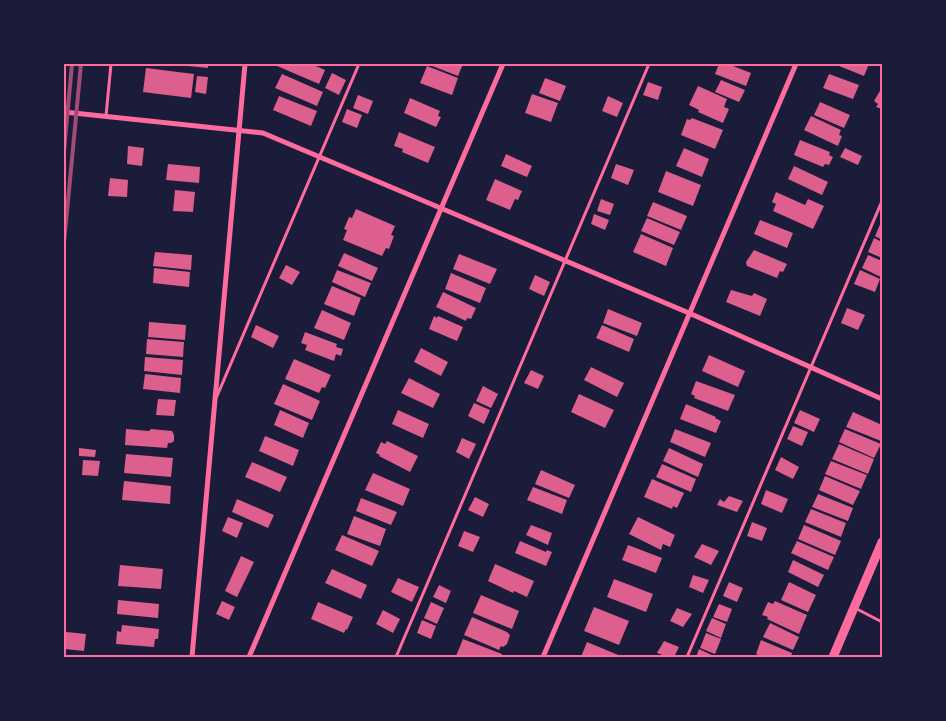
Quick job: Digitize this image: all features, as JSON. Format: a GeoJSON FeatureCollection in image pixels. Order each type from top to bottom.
{"type":"FeatureCollection","features":[{"type":"Feature","properties":{"kind":"main road"},"geometry":{"type":"LineString","coordinates":[[833,657],[882,542]]}},
{"type":"Feature","properties":{"kind":"street"},"geometry":{"type":"LineString","coordinates":[[192,657],[245,64]]}},
{"type":"Feature","properties":{"kind":"street"},"geometry":{"type":"LineString","coordinates":[[249,657],[503,64]]}},
{"type":"Feature","properties":{"kind":"street"},"geometry":{"type":"LineString","coordinates":[[543,657],[796,64]]}},
{"type":"Feature","properties":{"kind":"street"},"geometry":{"type":"LineString","coordinates":[[64,112],[239,129],[262,133],[689,313],[882,399]]}},
{"type":"Feature","properties":{"kind":"lane"},"geometry":{"type":"LineString","coordinates":[[106,116],[111,64]]}},
{"type":"Feature","properties":{"kind":"lane"},"geometry":{"type":"LineString","coordinates":[[216,398],[360,64]]}},
{"type":"Feature","properties":{"kind":"lane"},"geometry":{"type":"LineString","coordinates":[[396,657],[649,64]]}},
{"type":"Feature","properties":{"kind":"lane"},"geometry":{"type":"LineString","coordinates":[[688,657],[882,201]]}},
{"type":"Feature","properties":{"kind":"lane"},"geometry":{"type":"LineString","coordinates":[[854,608],[882,622]]}},
{"type":"Feature","properties":{"kind":"building"},"geometry":{"type":"Polygon","coordinates":[[[208,64],[208,68],[178,65],[208,64]]]}},
{"type":"Feature","properties":{"kind":"building"},"geometry":{"type":"Polygon","coordinates":[[[279,64],[311,64],[325,70],[319,84],[277,66],[279,64]]]}},
{"type":"Feature","properties":{"kind":"building"},"geometry":{"type":"Polygon","coordinates":[[[427,64],[463,64],[458,76],[427,64]]]}},
{"type":"Feature","properties":{"kind":"building"},"geometry":{"type":"Polygon","coordinates":[[[719,64],[728,64],[751,73],[746,86],[715,74],[719,64]]]}},
{"type":"Feature","properties":{"kind":"building"},"geometry":{"type":"Polygon","coordinates":[[[834,64],[869,64],[864,76],[834,64]]]}},
{"type":"Feature","properties":{"kind":"building"},"geometry":{"type":"Polygon","coordinates":[[[427,66],[458,78],[452,95],[420,83],[427,66]]]}},
{"type":"Feature","properties":{"kind":"building"},"geometry":{"type":"Polygon","coordinates":[[[146,68],[194,74],[191,98],[143,92],[146,68]]]}},
{"type":"Feature","properties":{"kind":"building"},"geometry":{"type":"Polygon","coordinates":[[[332,73],[346,80],[339,95],[325,88],[332,73]]]}},
{"type":"Feature","properties":{"kind":"building"},"geometry":{"type":"Polygon","coordinates":[[[282,74],[323,92],[317,106],[275,88],[282,74]]]}},
{"type":"Feature","properties":{"kind":"building"},"geometry":{"type":"Polygon","coordinates":[[[829,74],[859,85],[853,99],[823,88],[829,74]]]}},
{"type":"Feature","properties":{"kind":"building"},"geometry":{"type":"Polygon","coordinates":[[[197,76],[208,77],[206,94],[195,92],[197,76]]]}},
{"type":"Feature","properties":{"kind":"building"},"geometry":{"type":"Polygon","coordinates":[[[545,78],[566,86],[560,101],[539,93],[545,78]]]}},
{"type":"Feature","properties":{"kind":"building"},"geometry":{"type":"Polygon","coordinates":[[[721,80],[745,90],[739,102],[715,92],[721,80]]]}},
{"type":"Feature","properties":{"kind":"building"},"geometry":{"type":"Polygon","coordinates":[[[648,82],[662,87],[658,100],[643,95],[648,82]]]}},
{"type":"Feature","properties":{"kind":"building"},"geometry":{"type":"Polygon","coordinates":[[[698,86],[727,99],[724,107],[729,109],[723,123],[698,112],[699,110],[689,105],[698,86]]]}},
{"type":"Feature","properties":{"kind":"building"},"geometry":{"type":"Polygon","coordinates":[[[881,89],[882,109],[876,107],[878,104],[874,101],[881,89]]]}},
{"type":"Feature","properties":{"kind":"building"},"geometry":{"type":"Polygon","coordinates":[[[532,94],[558,103],[551,122],[525,113],[532,94]]]}},
{"type":"Feature","properties":{"kind":"building"},"geometry":{"type":"Polygon","coordinates":[[[358,95],[373,101],[368,114],[353,108],[358,95]]]}},
{"type":"Feature","properties":{"kind":"building"},"geometry":{"type":"Polygon","coordinates":[[[279,96],[317,111],[311,126],[273,110],[279,96]]]}},
{"type":"Feature","properties":{"kind":"building"},"geometry":{"type":"Polygon","coordinates":[[[608,96],[623,103],[617,117],[602,111],[608,96]]]}},
{"type":"Feature","properties":{"kind":"building"},"geometry":{"type":"Polygon","coordinates":[[[410,98],[440,111],[438,116],[441,117],[436,127],[404,113],[410,98]]]}},
{"type":"Feature","properties":{"kind":"building"},"geometry":{"type":"Polygon","coordinates":[[[820,102],[850,115],[844,128],[814,115],[820,102]]]}},
{"type":"Feature","properties":{"kind":"building"},"geometry":{"type":"Polygon","coordinates":[[[347,109],[362,115],[357,128],[342,122],[347,109]]]}},
{"type":"Feature","properties":{"kind":"building"},"geometry":{"type":"Polygon","coordinates":[[[811,116],[841,130],[839,135],[842,136],[838,146],[804,130],[811,116]]]}},
{"type":"Feature","properties":{"kind":"building"},"geometry":{"type":"Polygon","coordinates":[[[692,118],[723,130],[715,149],[681,135],[687,119],[690,120],[692,118]]]}},
{"type":"Feature","properties":{"kind":"building"},"geometry":{"type":"Polygon","coordinates":[[[399,132],[435,147],[428,163],[402,152],[403,149],[394,146],[399,132]]]}},
{"type":"Feature","properties":{"kind":"building"},"geometry":{"type":"Polygon","coordinates":[[[800,140],[830,152],[829,155],[833,157],[829,165],[825,164],[823,167],[794,155],[800,140]]]}},
{"type":"Feature","properties":{"kind":"building"},"geometry":{"type":"Polygon","coordinates":[[[128,146],[144,148],[142,166],[127,164],[128,146]]]}},
{"type":"Feature","properties":{"kind":"building"},"geometry":{"type":"Polygon","coordinates":[[[684,148],[709,159],[702,177],[676,166],[684,148]]]}},
{"type":"Feature","properties":{"kind":"building"},"geometry":{"type":"Polygon","coordinates":[[[845,148],[862,156],[858,165],[840,157],[845,148]]]}},
{"type":"Feature","properties":{"kind":"building"},"geometry":{"type":"Polygon","coordinates":[[[506,154],[532,166],[527,177],[501,166],[506,154]]]}},
{"type":"Feature","properties":{"kind":"building"},"geometry":{"type":"Polygon","coordinates":[[[168,164],[200,167],[199,183],[166,180],[168,164]]]}},
{"type":"Feature","properties":{"kind":"building"},"geometry":{"type":"Polygon","coordinates":[[[616,164],[634,170],[628,185],[611,178],[616,164]]]}},
{"type":"Feature","properties":{"kind":"building"},"geometry":{"type":"Polygon","coordinates":[[[794,166],[828,182],[822,195],[788,179],[794,166]]]}},
{"type":"Feature","properties":{"kind":"building"},"geometry":{"type":"Polygon","coordinates":[[[666,171],[701,185],[693,206],[658,192],[666,171]]]}},
{"type":"Feature","properties":{"kind":"building"},"geometry":{"type":"Polygon","coordinates":[[[110,178],[128,180],[127,197],[108,196],[110,178]]]}},
{"type":"Feature","properties":{"kind":"building"},"geometry":{"type":"Polygon","coordinates":[[[495,179],[522,191],[518,200],[515,199],[510,210],[486,200],[495,179]]]}},
{"type":"Feature","properties":{"kind":"building"},"geometry":{"type":"Polygon","coordinates":[[[175,190],[195,192],[193,212],[173,211],[175,190]]]}},
{"type":"Feature","properties":{"kind":"building"},"geometry":{"type":"Polygon","coordinates":[[[776,192],[805,205],[808,199],[824,206],[813,229],[773,211],[776,204],[772,202],[776,192]]]}},
{"type":"Feature","properties":{"kind":"building"},"geometry":{"type":"Polygon","coordinates":[[[601,199],[614,204],[610,215],[597,211],[601,199]]]}},
{"type":"Feature","properties":{"kind":"building"},"geometry":{"type":"Polygon","coordinates":[[[653,202],[687,216],[681,230],[647,216],[653,202]]]}},
{"type":"Feature","properties":{"kind":"building"},"geometry":{"type":"Polygon","coordinates":[[[356,209],[395,226],[391,235],[394,236],[389,249],[386,248],[382,256],[343,240],[347,230],[344,229],[349,217],[352,218],[356,209]]]}},
{"type":"Feature","properties":{"kind":"building"},"geometry":{"type":"Polygon","coordinates":[[[594,214],[609,220],[605,230],[591,224],[594,214]]]}},
{"type":"Feature","properties":{"kind":"building"},"geometry":{"type":"Polygon","coordinates":[[[647,218],[680,232],[674,245],[641,231],[647,218]]]}},
{"type":"Feature","properties":{"kind":"building"},"geometry":{"type":"Polygon","coordinates":[[[760,220],[793,233],[787,248],[754,234],[760,220]]]}},
{"type":"Feature","properties":{"kind":"building"},"geometry":{"type":"Polygon","coordinates":[[[882,220],[882,240],[875,236],[882,220]]]}},
{"type":"Feature","properties":{"kind":"building"},"geometry":{"type":"Polygon","coordinates":[[[641,234],[673,248],[666,266],[633,252],[641,234]]]}},
{"type":"Feature","properties":{"kind":"building"},"geometry":{"type":"Polygon","coordinates":[[[874,238],[882,242],[882,258],[868,252],[874,238]]]}},
{"type":"Feature","properties":{"kind":"building"},"geometry":{"type":"Polygon","coordinates":[[[754,250],[787,264],[783,272],[780,271],[777,278],[747,266],[746,262],[754,250]]]}},
{"type":"Feature","properties":{"kind":"building"},"geometry":{"type":"Polygon","coordinates":[[[155,252],[192,255],[191,270],[153,266],[155,252]]]}},
{"type":"Feature","properties":{"kind":"building"},"geometry":{"type":"Polygon","coordinates":[[[344,253],[378,268],[372,281],[338,266],[344,253]]]}},
{"type":"Feature","properties":{"kind":"building"},"geometry":{"type":"Polygon","coordinates":[[[459,254],[497,269],[490,284],[453,269],[459,254]]]}},
{"type":"Feature","properties":{"kind":"building"},"geometry":{"type":"Polygon","coordinates":[[[868,255],[882,261],[881,277],[862,268],[868,255]]]}},
{"type":"Feature","properties":{"kind":"building"},"geometry":{"type":"Polygon","coordinates":[[[286,265],[300,272],[292,285],[279,278],[286,265]]]}},
{"type":"Feature","properties":{"kind":"building"},"geometry":{"type":"Polygon","coordinates":[[[154,268],[190,272],[189,287],[153,283],[154,268]]]}},
{"type":"Feature","properties":{"kind":"building"},"geometry":{"type":"Polygon","coordinates":[[[337,270],[371,283],[365,297],[332,282],[337,270]]]}},
{"type":"Feature","properties":{"kind":"building"},"geometry":{"type":"Polygon","coordinates":[[[860,270],[880,279],[875,292],[854,284],[860,270]]]}},
{"type":"Feature","properties":{"kind":"building"},"geometry":{"type":"Polygon","coordinates":[[[451,273],[486,288],[480,303],[445,289],[451,273]]]}},
{"type":"Feature","properties":{"kind":"building"},"geometry":{"type":"Polygon","coordinates":[[[535,275],[550,282],[544,296],[529,289],[535,275]]]}},
{"type":"Feature","properties":{"kind":"building"},"geometry":{"type":"Polygon","coordinates":[[[332,286],[361,298],[354,316],[324,304],[332,286]]]}},
{"type":"Feature","properties":{"kind":"building"},"geometry":{"type":"Polygon","coordinates":[[[731,290],[752,296],[754,293],[767,299],[760,316],[726,302],[731,290]]]}},
{"type":"Feature","properties":{"kind":"building"},"geometry":{"type":"Polygon","coordinates":[[[443,292],[476,308],[471,319],[467,318],[466,321],[436,307],[443,292]]]}},
{"type":"Feature","properties":{"kind":"building"},"geometry":{"type":"Polygon","coordinates":[[[847,308],[865,315],[858,330],[841,323],[847,308]]]}},
{"type":"Feature","properties":{"kind":"building"},"geometry":{"type":"Polygon","coordinates":[[[608,309],[642,323],[637,336],[603,323],[608,309]]]}},
{"type":"Feature","properties":{"kind":"building"},"geometry":{"type":"Polygon","coordinates":[[[322,310],[351,323],[344,340],[314,328],[322,310]]]}},
{"type":"Feature","properties":{"kind":"building"},"geometry":{"type":"Polygon","coordinates":[[[434,316],[463,327],[457,341],[429,329],[434,316]]]}},
{"type":"Feature","properties":{"kind":"building"},"geometry":{"type":"Polygon","coordinates":[[[149,322],[186,325],[185,340],[148,337],[149,322]]]}},
{"type":"Feature","properties":{"kind":"building"},"geometry":{"type":"Polygon","coordinates":[[[256,325],[279,336],[273,348],[251,337],[256,325]]]}},
{"type":"Feature","properties":{"kind":"building"},"geometry":{"type":"Polygon","coordinates":[[[602,325],[634,339],[629,352],[596,338],[602,325]]]}},
{"type":"Feature","properties":{"kind":"building"},"geometry":{"type":"Polygon","coordinates":[[[305,332],[337,344],[336,347],[343,349],[341,356],[336,354],[334,361],[305,350],[307,345],[301,343],[305,332]]]}},
{"type":"Feature","properties":{"kind":"building"},"geometry":{"type":"Polygon","coordinates":[[[147,339],[184,342],[183,357],[146,354],[147,339]]]}},
{"type":"Feature","properties":{"kind":"building"},"geometry":{"type":"Polygon","coordinates":[[[421,348],[448,362],[441,376],[414,362],[421,348]]]}},
{"type":"Feature","properties":{"kind":"building"},"geometry":{"type":"Polygon","coordinates":[[[709,355],[745,371],[738,387],[702,371],[709,355]]]}},
{"type":"Feature","properties":{"kind":"building"},"geometry":{"type":"Polygon","coordinates":[[[145,357],[183,360],[182,375],[144,371],[145,357]]]}},
{"type":"Feature","properties":{"kind":"building"},"geometry":{"type":"Polygon","coordinates":[[[294,359],[331,375],[325,388],[322,387],[319,393],[285,379],[294,359]]]}},
{"type":"Feature","properties":{"kind":"building"},"geometry":{"type":"Polygon","coordinates":[[[591,367],[624,383],[617,397],[584,380],[591,367]]]}},
{"type":"Feature","properties":{"kind":"building"},"geometry":{"type":"Polygon","coordinates":[[[531,370],[544,376],[538,389],[524,383],[531,370]]]}},
{"type":"Feature","properties":{"kind":"building"},"geometry":{"type":"Polygon","coordinates":[[[145,374],[181,378],[180,393],[143,389],[145,374]]]}},
{"type":"Feature","properties":{"kind":"building"},"geometry":{"type":"Polygon","coordinates":[[[409,378],[440,394],[433,408],[401,393],[409,378]]]}},
{"type":"Feature","properties":{"kind":"building"},"geometry":{"type":"Polygon","coordinates":[[[696,381],[735,395],[728,411],[694,398],[695,396],[691,394],[696,381]]]}},
{"type":"Feature","properties":{"kind":"building"},"geometry":{"type":"Polygon","coordinates":[[[283,384],[320,401],[312,420],[274,404],[283,384]]]}},
{"type":"Feature","properties":{"kind":"building"},"geometry":{"type":"Polygon","coordinates":[[[483,386],[498,394],[491,408],[476,401],[483,386]]]}},
{"type":"Feature","properties":{"kind":"building"},"geometry":{"type":"Polygon","coordinates":[[[579,394],[614,410],[605,428],[571,412],[579,394]]]}},
{"type":"Feature","properties":{"kind":"building"},"geometry":{"type":"Polygon","coordinates":[[[158,399],[176,400],[174,416],[156,415],[158,399]]]}},
{"type":"Feature","properties":{"kind":"building"},"geometry":{"type":"Polygon","coordinates":[[[474,403],[490,410],[484,424],[468,416],[474,403]]]}},
{"type":"Feature","properties":{"kind":"building"},"geometry":{"type":"Polygon","coordinates":[[[686,404],[721,421],[716,433],[680,419],[686,404]]]}},
{"type":"Feature","properties":{"kind":"building"},"geometry":{"type":"Polygon","coordinates":[[[280,410],[309,423],[303,438],[274,425],[280,410]]]}},
{"type":"Feature","properties":{"kind":"building"},"geometry":{"type":"Polygon","coordinates":[[[398,410],[429,424],[423,438],[392,424],[398,410]]]}},
{"type":"Feature","properties":{"kind":"building"},"geometry":{"type":"Polygon","coordinates":[[[800,410],[820,419],[814,432],[794,423],[800,410]]]}},
{"type":"Feature","properties":{"kind":"building"},"geometry":{"type":"Polygon","coordinates":[[[853,412],[882,425],[881,441],[846,427],[853,412]]]}},
{"type":"Feature","properties":{"kind":"building"},"geometry":{"type":"Polygon","coordinates":[[[793,426],[808,432],[802,446],[787,439],[793,426]]]}},
{"type":"Feature","properties":{"kind":"building"},"geometry":{"type":"Polygon","coordinates":[[[126,429],[172,431],[174,441],[168,443],[167,448],[125,445],[126,429]]]}},
{"type":"Feature","properties":{"kind":"building"},"geometry":{"type":"Polygon","coordinates":[[[675,429],[711,443],[705,457],[670,442],[675,429]]]}},
{"type":"Feature","properties":{"kind":"building"},"geometry":{"type":"Polygon","coordinates":[[[845,429],[881,444],[874,458],[839,442],[845,429]]]}},
{"type":"Feature","properties":{"kind":"building"},"geometry":{"type":"Polygon","coordinates":[[[265,436],[299,450],[293,466],[259,451],[265,436]]]}},
{"type":"Feature","properties":{"kind":"building"},"geometry":{"type":"Polygon","coordinates":[[[462,438],[476,444],[469,459],[456,452],[462,438]]]}},
{"type":"Feature","properties":{"kind":"building"},"geometry":{"type":"Polygon","coordinates":[[[387,441],[418,456],[410,472],[376,453],[381,442],[385,444],[387,441]]]}},
{"type":"Feature","properties":{"kind":"building"},"geometry":{"type":"Polygon","coordinates":[[[839,444],[874,459],[868,474],[832,459],[839,444]]]}},
{"type":"Feature","properties":{"kind":"building"},"geometry":{"type":"Polygon","coordinates":[[[79,448],[96,450],[95,457],[79,456],[79,448]]]}},
{"type":"Feature","properties":{"kind":"building"},"geometry":{"type":"Polygon","coordinates":[[[669,448],[703,464],[698,477],[663,461],[669,448]]]}},
{"type":"Feature","properties":{"kind":"building"},"geometry":{"type":"Polygon","coordinates":[[[126,454],[173,458],[171,477],[124,473],[126,454]]]}},
{"type":"Feature","properties":{"kind":"building"},"geometry":{"type":"Polygon","coordinates":[[[781,457],[799,467],[793,479],[775,470],[781,457]]]}},
{"type":"Feature","properties":{"kind":"building"},"geometry":{"type":"Polygon","coordinates":[[[83,460],[100,461],[98,476],[82,475],[83,460]]]}},
{"type":"Feature","properties":{"kind":"building"},"geometry":{"type":"Polygon","coordinates":[[[831,461],[867,475],[861,489],[825,474],[831,461]]]}},
{"type":"Feature","properties":{"kind":"building"},"geometry":{"type":"Polygon","coordinates":[[[252,462],[287,477],[280,492],[245,477],[252,462]]]}},
{"type":"Feature","properties":{"kind":"building"},"geometry":{"type":"Polygon","coordinates":[[[662,464],[696,479],[691,492],[656,477],[662,464]]]}},
{"type":"Feature","properties":{"kind":"building"},"geometry":{"type":"Polygon","coordinates":[[[541,470],[575,485],[569,498],[535,484],[541,470]]]}},
{"type":"Feature","properties":{"kind":"building"},"geometry":{"type":"Polygon","coordinates":[[[373,473],[410,489],[403,506],[365,490],[373,473]]]}},
{"type":"Feature","properties":{"kind":"building"},"geometry":{"type":"Polygon","coordinates":[[[825,476],[860,491],[853,505],[819,490],[825,476]]]}},
{"type":"Feature","properties":{"kind":"building"},"geometry":{"type":"Polygon","coordinates":[[[652,479],[684,493],[677,508],[673,506],[672,509],[644,497],[652,479]]]}},
{"type":"Feature","properties":{"kind":"building"},"geometry":{"type":"Polygon","coordinates":[[[124,481],[171,486],[170,504],[122,500],[124,481]]]}},
{"type":"Feature","properties":{"kind":"building"},"geometry":{"type":"Polygon","coordinates":[[[533,487],[567,500],[562,514],[527,500],[533,487]]]}},
{"type":"Feature","properties":{"kind":"building"},"geometry":{"type":"Polygon","coordinates":[[[766,490],[788,499],[782,513],[761,504],[766,490]]]}},
{"type":"Feature","properties":{"kind":"building"},"geometry":{"type":"Polygon","coordinates":[[[818,494],[853,508],[848,521],[812,507],[818,494]]]}},
{"type":"Feature","properties":{"kind":"building"},"geometry":{"type":"Polygon","coordinates":[[[729,496],[743,501],[737,512],[717,505],[720,499],[724,502],[729,496]]]}},
{"type":"Feature","properties":{"kind":"building"},"geometry":{"type":"Polygon","coordinates":[[[475,497],[489,504],[483,517],[468,510],[475,497]]]}},
{"type":"Feature","properties":{"kind":"building"},"geometry":{"type":"Polygon","coordinates":[[[361,498],[397,512],[391,525],[356,511],[361,498]]]}},
{"type":"Feature","properties":{"kind":"building"},"geometry":{"type":"Polygon","coordinates":[[[237,499],[274,515],[268,528],[232,512],[237,499]]]}},
{"type":"Feature","properties":{"kind":"building"},"geometry":{"type":"Polygon","coordinates":[[[811,509],[846,523],[841,537],[805,522],[811,509]]]}},
{"type":"Feature","properties":{"kind":"building"},"geometry":{"type":"Polygon","coordinates":[[[354,516],[386,529],[380,546],[347,534],[354,516]]]}},
{"type":"Feature","properties":{"kind":"building"},"geometry":{"type":"Polygon","coordinates":[[[228,517],[243,523],[237,538],[222,531],[228,517]]]}},
{"type":"Feature","properties":{"kind":"building"},"geometry":{"type":"Polygon","coordinates":[[[638,517],[675,535],[670,547],[663,544],[661,550],[629,534],[638,517]]]}},
{"type":"Feature","properties":{"kind":"building"},"geometry":{"type":"Polygon","coordinates":[[[752,522],[767,528],[762,541],[747,536],[752,522]]]}},
{"type":"Feature","properties":{"kind":"building"},"geometry":{"type":"Polygon","coordinates":[[[531,525],[552,533],[548,545],[526,535],[531,525]]]}},
{"type":"Feature","properties":{"kind":"building"},"geometry":{"type":"Polygon","coordinates":[[[804,525],[841,541],[835,555],[798,539],[804,525]]]}},
{"type":"Feature","properties":{"kind":"building"},"geometry":{"type":"Polygon","coordinates":[[[464,531],[480,537],[473,552],[458,546],[464,531]]]}},
{"type":"Feature","properties":{"kind":"building"},"geometry":{"type":"Polygon","coordinates":[[[342,535],[379,551],[372,566],[335,550],[342,535]]]}},
{"type":"Feature","properties":{"kind":"building"},"geometry":{"type":"Polygon","coordinates":[[[520,541],[546,552],[547,550],[552,552],[546,566],[515,553],[520,541]]]}},
{"type":"Feature","properties":{"kind":"building"},"geometry":{"type":"Polygon","coordinates":[[[797,541],[834,557],[828,570],[791,553],[797,541]]]}},
{"type":"Feature","properties":{"kind":"building"},"geometry":{"type":"Polygon","coordinates":[[[702,544],[719,551],[711,565],[694,557],[702,544]]]}},
{"type":"Feature","properties":{"kind":"building"},"geometry":{"type":"Polygon","coordinates":[[[628,545],[662,558],[656,573],[622,560],[628,545]]]}},
{"type":"Feature","properties":{"kind":"building"},"geometry":{"type":"Polygon","coordinates":[[[241,556],[254,562],[237,597],[225,591],[241,556]]]}},
{"type":"Feature","properties":{"kind":"building"},"geometry":{"type":"Polygon","coordinates":[[[793,560],[824,575],[818,587],[788,572],[793,560]]]}},
{"type":"Feature","properties":{"kind":"building"},"geometry":{"type":"Polygon","coordinates":[[[495,564],[534,581],[527,597],[514,591],[513,593],[488,581],[495,564]]]}},
{"type":"Feature","properties":{"kind":"building"},"geometry":{"type":"Polygon","coordinates":[[[120,565],[163,569],[161,589],[118,586],[120,565]]]}},
{"type":"Feature","properties":{"kind":"building"},"geometry":{"type":"Polygon","coordinates":[[[332,569],[367,585],[361,599],[325,583],[332,569]]]}},
{"type":"Feature","properties":{"kind":"building"},"geometry":{"type":"Polygon","coordinates":[[[693,575],[709,580],[703,593],[689,587],[693,575]]]}},
{"type":"Feature","properties":{"kind":"building"},"geometry":{"type":"Polygon","coordinates":[[[398,578],[419,587],[412,602],[391,592],[398,578]]]}},
{"type":"Feature","properties":{"kind":"building"},"geometry":{"type":"Polygon","coordinates":[[[614,579],[653,594],[646,612],[607,597],[614,579]]]}},
{"type":"Feature","properties":{"kind":"building"},"geometry":{"type":"Polygon","coordinates":[[[729,582],[743,588],[737,602],[723,596],[729,582]]]}},
{"type":"Feature","properties":{"kind":"building"},"geometry":{"type":"Polygon","coordinates":[[[789,582],[816,595],[808,612],[781,600],[789,582]]]}},
{"type":"Feature","properties":{"kind":"building"},"geometry":{"type":"Polygon","coordinates":[[[439,585],[451,591],[446,603],[433,597],[439,585]]]}},
{"type":"Feature","properties":{"kind":"building"},"geometry":{"type":"Polygon","coordinates":[[[481,595],[519,611],[512,629],[473,613],[481,595]]]}},
{"type":"Feature","properties":{"kind":"building"},"geometry":{"type":"Polygon","coordinates":[[[118,600],[159,604],[158,618],[117,614],[118,600]]]}},
{"type":"Feature","properties":{"kind":"building"},"geometry":{"type":"Polygon","coordinates":[[[222,601],[235,607],[229,620],[216,614],[222,601]]]}},
{"type":"Feature","properties":{"kind":"building"},"geometry":{"type":"Polygon","coordinates":[[[775,601],[807,615],[799,634],[762,615],[768,602],[773,604],[775,601]]]}},
{"type":"Feature","properties":{"kind":"building"},"geometry":{"type":"Polygon","coordinates":[[[318,602],[353,617],[344,633],[311,619],[318,602]]]}},
{"type":"Feature","properties":{"kind":"building"},"geometry":{"type":"Polygon","coordinates":[[[431,602],[444,608],[437,624],[424,618],[431,602]]]}},
{"type":"Feature","properties":{"kind":"building"},"geometry":{"type":"Polygon","coordinates":[[[719,604],[732,609],[727,622],[713,617],[719,604]]]}},
{"type":"Feature","properties":{"kind":"building"},"geometry":{"type":"Polygon","coordinates":[[[594,607],[629,621],[619,645],[584,631],[594,607]]]}},
{"type":"Feature","properties":{"kind":"building"},"geometry":{"type":"Polygon","coordinates":[[[677,608],[692,614],[683,627],[670,621],[677,608]]]}},
{"type":"Feature","properties":{"kind":"building"},"geometry":{"type":"Polygon","coordinates":[[[383,610],[400,619],[393,633],[376,624],[383,610]]]}},
{"type":"Feature","properties":{"kind":"building"},"geometry":{"type":"Polygon","coordinates":[[[472,617],[507,632],[510,635],[507,644],[503,647],[501,646],[499,650],[464,635],[472,617]]]}},
{"type":"Feature","properties":{"kind":"building"},"geometry":{"type":"Polygon","coordinates":[[[712,618],[726,624],[721,638],[706,631],[712,618]]]}},
{"type":"Feature","properties":{"kind":"building"},"geometry":{"type":"Polygon","coordinates":[[[422,620],[436,626],[431,639],[417,633],[422,620]]]}},
{"type":"Feature","properties":{"kind":"building"},"geometry":{"type":"Polygon","coordinates":[[[770,623],[799,637],[793,650],[763,637],[770,623]]]}},
{"type":"Feature","properties":{"kind":"building"},"geometry":{"type":"Polygon","coordinates":[[[122,625],[159,629],[158,639],[155,639],[154,647],[116,644],[117,631],[121,632],[122,625]]]}},
{"type":"Feature","properties":{"kind":"building"},"geometry":{"type":"Polygon","coordinates":[[[66,632],[86,634],[84,651],[65,649],[66,632]]]}},
{"type":"Feature","properties":{"kind":"building"},"geometry":{"type":"Polygon","coordinates":[[[706,633],[721,639],[715,654],[700,648],[706,633]]]}},
{"type":"Feature","properties":{"kind":"building"},"geometry":{"type":"Polygon","coordinates":[[[463,639],[502,654],[501,657],[456,656],[463,639]]]}},
{"type":"Feature","properties":{"kind":"building"},"geometry":{"type":"Polygon","coordinates":[[[761,640],[792,653],[791,657],[764,657],[756,654],[761,640]]]}},
{"type":"Feature","properties":{"kind":"building"},"geometry":{"type":"Polygon","coordinates":[[[664,641],[679,647],[674,657],[657,653],[664,641]]]}},
{"type":"Feature","properties":{"kind":"building"},"geometry":{"type":"Polygon","coordinates":[[[587,642],[623,657],[581,657],[587,642]]]}},
{"type":"Feature","properties":{"kind":"building"},"geometry":{"type":"Polygon","coordinates":[[[699,649],[716,657],[696,657],[699,649]]]}},
{"type":"Feature","properties":{"kind":"railway"},"geometry":{"type":"LineString","coordinates":[[64,151],[72,64]]}},
{"type":"Feature","properties":{"kind":"railway"},"geometry":{"type":"LineString","coordinates":[[64,243],[81,64]]}}]}
